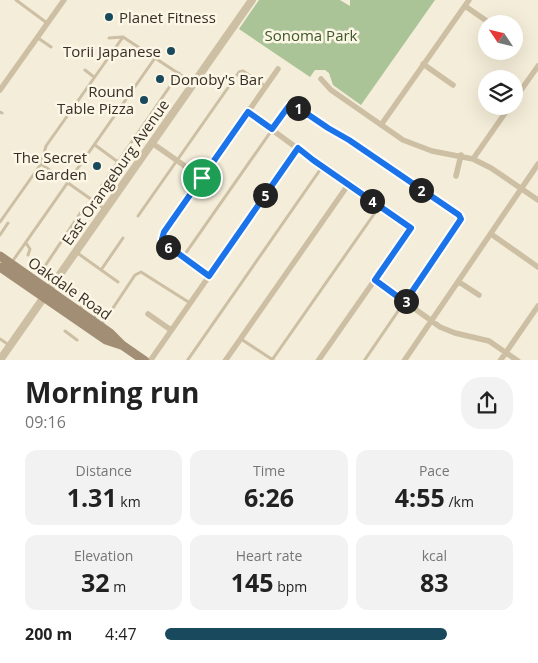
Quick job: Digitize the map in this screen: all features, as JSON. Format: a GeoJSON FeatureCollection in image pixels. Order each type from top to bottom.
{"type":"FeatureCollection","features":[{"type":"Feature","properties":{"kind":"main road","name":"Oakdale Road"},"geometry":{"type":"LineString","coordinates":[[0,256],[106,340],[122,345]]}},
{"type":"Feature","properties":{"kind":"main road","name":"Oakdale Road"},"geometry":{"type":"LineString","coordinates":[[0,266],[79,311],[110,333],[122,345],[145,360]]}},
{"type":"Feature","properties":{"kind":"street"},"geometry":{"type":"LineString","coordinates":[[0,90],[64,0]]}},
{"type":"Feature","properties":{"kind":"street","name":"East Orangeburg Avenue"},"geometry":{"type":"LineString","coordinates":[[0,360],[252,0]]}},
{"type":"Feature","properties":{"kind":"street"},"geometry":{"type":"LineString","coordinates":[[381,126],[467,3],[481,15]]}},
{"type":"Feature","properties":{"kind":"street"},"geometry":{"type":"LineString","coordinates":[[424,64],[453,85]]}},
{"type":"Feature","properties":{"kind":"street"},"geometry":{"type":"LineString","coordinates":[[523,87],[538,66]]}},
{"type":"Feature","properties":{"kind":"street"},"geometry":{"type":"LineString","coordinates":[[209,276],[166,246],[162,239],[164,232],[278,69]]}},
{"type":"Feature","properties":{"kind":"street"},"geometry":{"type":"LineString","coordinates":[[321,79],[331,90],[381,126],[413,145],[432,151],[473,159],[491,168],[538,200]]}},
{"type":"Feature","properties":{"kind":"street"},"geometry":{"type":"LineString","coordinates":[[248,112],[322,167],[411,228],[318,360]]}},
{"type":"Feature","properties":{"kind":"street"},"geometry":{"type":"LineString","coordinates":[[473,159],[504,115]]}},
{"type":"Feature","properties":{"kind":"street"},"geometry":{"type":"LineString","coordinates":[[152,143],[202,178]]}},
{"type":"Feature","properties":{"kind":"street"},"geometry":{"type":"LineString","coordinates":[[150,360],[298,148]]}},
{"type":"Feature","properties":{"kind":"street"},"geometry":{"type":"LineString","coordinates":[[456,176],[461,156]]}},
{"type":"Feature","properties":{"kind":"street"},"geometry":{"type":"LineString","coordinates":[[404,360],[492,234],[538,164]]}},
{"type":"Feature","properties":{"kind":"street"},"geometry":{"type":"LineString","coordinates":[[225,360],[348,185]]}},
{"type":"Feature","properties":{"kind":"street"},"geometry":{"type":"LineString","coordinates":[[492,234],[538,267]]}},
{"type":"Feature","properties":{"kind":"street"},"geometry":{"type":"LineString","coordinates":[[375,280],[432,321],[455,333],[489,342],[518,360]]}},
{"type":"Feature","properties":{"kind":"street"},"geometry":{"type":"LineString","coordinates":[[459,282],[479,295]]}},
{"type":"Feature","properties":{"kind":"street"},"geometry":{"type":"LineString","coordinates":[[500,360],[538,306]]}},
{"type":"Feature","properties":{"kind":"street"},"geometry":{"type":"LineString","coordinates":[[148,314],[171,330]]}},
{"type":"Feature","properties":{"kind":"lane"},"geometry":{"type":"LineString","coordinates":[[16,0],[22,2],[47,23]]}},
{"type":"Feature","properties":{"kind":"lane"},"geometry":{"type":"LineString","coordinates":[[109,38],[123,37],[193,83]]}},
{"type":"Feature","properties":{"kind":"lane"},"geometry":{"type":"LineString","coordinates":[[0,222],[41,164],[46,146],[123,37]]}},
{"type":"Feature","properties":{"kind":"lane"},"geometry":{"type":"LineString","coordinates":[[37,38],[50,46]]}},
{"type":"Feature","properties":{"kind":"lane"},"geometry":{"type":"LineString","coordinates":[[11,264],[155,58]]}},
{"type":"Feature","properties":{"kind":"lane"},"geometry":{"type":"LineString","coordinates":[[85,70],[94,77]]}},
{"type":"Feature","properties":{"kind":"lane"},"geometry":{"type":"LineString","coordinates":[[138,216],[239,72],[248,73],[266,86]]}},
{"type":"Feature","properties":{"kind":"lane"},"geometry":{"type":"LineString","coordinates":[[100,188],[179,73]]}},
{"type":"Feature","properties":{"kind":"lane"},"geometry":{"type":"LineString","coordinates":[[182,257],[288,107],[291,105],[297,107],[459,215],[461,219],[364,360]]}},
{"type":"Feature","properties":{"kind":"lane"},"geometry":{"type":"LineString","coordinates":[[95,145],[118,162]]}},
{"type":"Feature","properties":{"kind":"lane"},"geometry":{"type":"LineString","coordinates":[[41,164],[105,209]]}},
{"type":"Feature","properties":{"kind":"lane"},"geometry":{"type":"LineString","coordinates":[[187,360],[322,167]]}},
{"type":"Feature","properties":{"kind":"lane"},"geometry":{"type":"LineString","coordinates":[[241,338],[273,360],[379,206]]}},
{"type":"Feature","properties":{"kind":"lane"},"geometry":{"type":"LineString","coordinates":[[45,266],[84,209]]}},
{"type":"Feature","properties":{"kind":"lane"},"geometry":{"type":"LineString","coordinates":[[0,235],[8,224]]}},
{"type":"Feature","properties":{"kind":"lane"},"geometry":{"type":"LineString","coordinates":[[101,270],[123,238]]}},
{"type":"Feature","properties":{"kind":"lane"},"geometry":{"type":"LineString","coordinates":[[26,243],[30,249],[28,255]]}},
{"type":"Feature","properties":{"kind":"lane"},"geometry":{"type":"LineString","coordinates":[[75,251],[118,282]]}},
{"type":"Feature","properties":{"kind":"lane"},"geometry":{"type":"LineString","coordinates":[[100,326],[135,275],[141,272],[190,303]]}},
{"type":"Feature","properties":{"kind":"lane"},"geometry":{"type":"LineString","coordinates":[[65,331],[77,340]]}},
{"type":"Feature","properties":{"kind":"lane"},"geometry":{"type":"LineString","coordinates":[[0,340],[10,346]]}},
{"type":"Feature","properties":{"kind":"green space","name":"Sonoma Park"},"geometry":{"type":"Polygon","coordinates":[[[259,0],[340,0],[350,6],[350,0],[435,0],[361,105],[333,85],[329,73],[325,70],[315,70],[310,77],[239,29],[259,0]]]}},
{"type":"Feature","properties":{"kind":"place","name":"Planet Fitness"},"geometry":{"type":"Point","coordinates":[109,17]}},
{"type":"Feature","properties":{"kind":"place","name":"Torii Japanese"},"geometry":{"type":"Point","coordinates":[171,51]}},
{"type":"Feature","properties":{"kind":"place","name":"Donoby's Bar"},"geometry":{"type":"Point","coordinates":[160,79]}},
{"type":"Feature","properties":{"kind":"place","name":"Round Table Pizza"},"geometry":{"type":"Point","coordinates":[144,100]}},
{"type":"Feature","properties":{"kind":"place","name":"The Secret Garden"},"geometry":{"type":"Point","coordinates":[97,166]}},
{"type":"Feature","properties":{"kind":"route"},"geometry":{"type":"LineString","coordinates":[[291,105],[349,140],[459,215],[461,219],[405,302],[375,280],[411,228],[298,148],[209,276],[166,246],[162,239],[162,235],[202,178],[248,112],[272,129],[291,105]]}}]}
